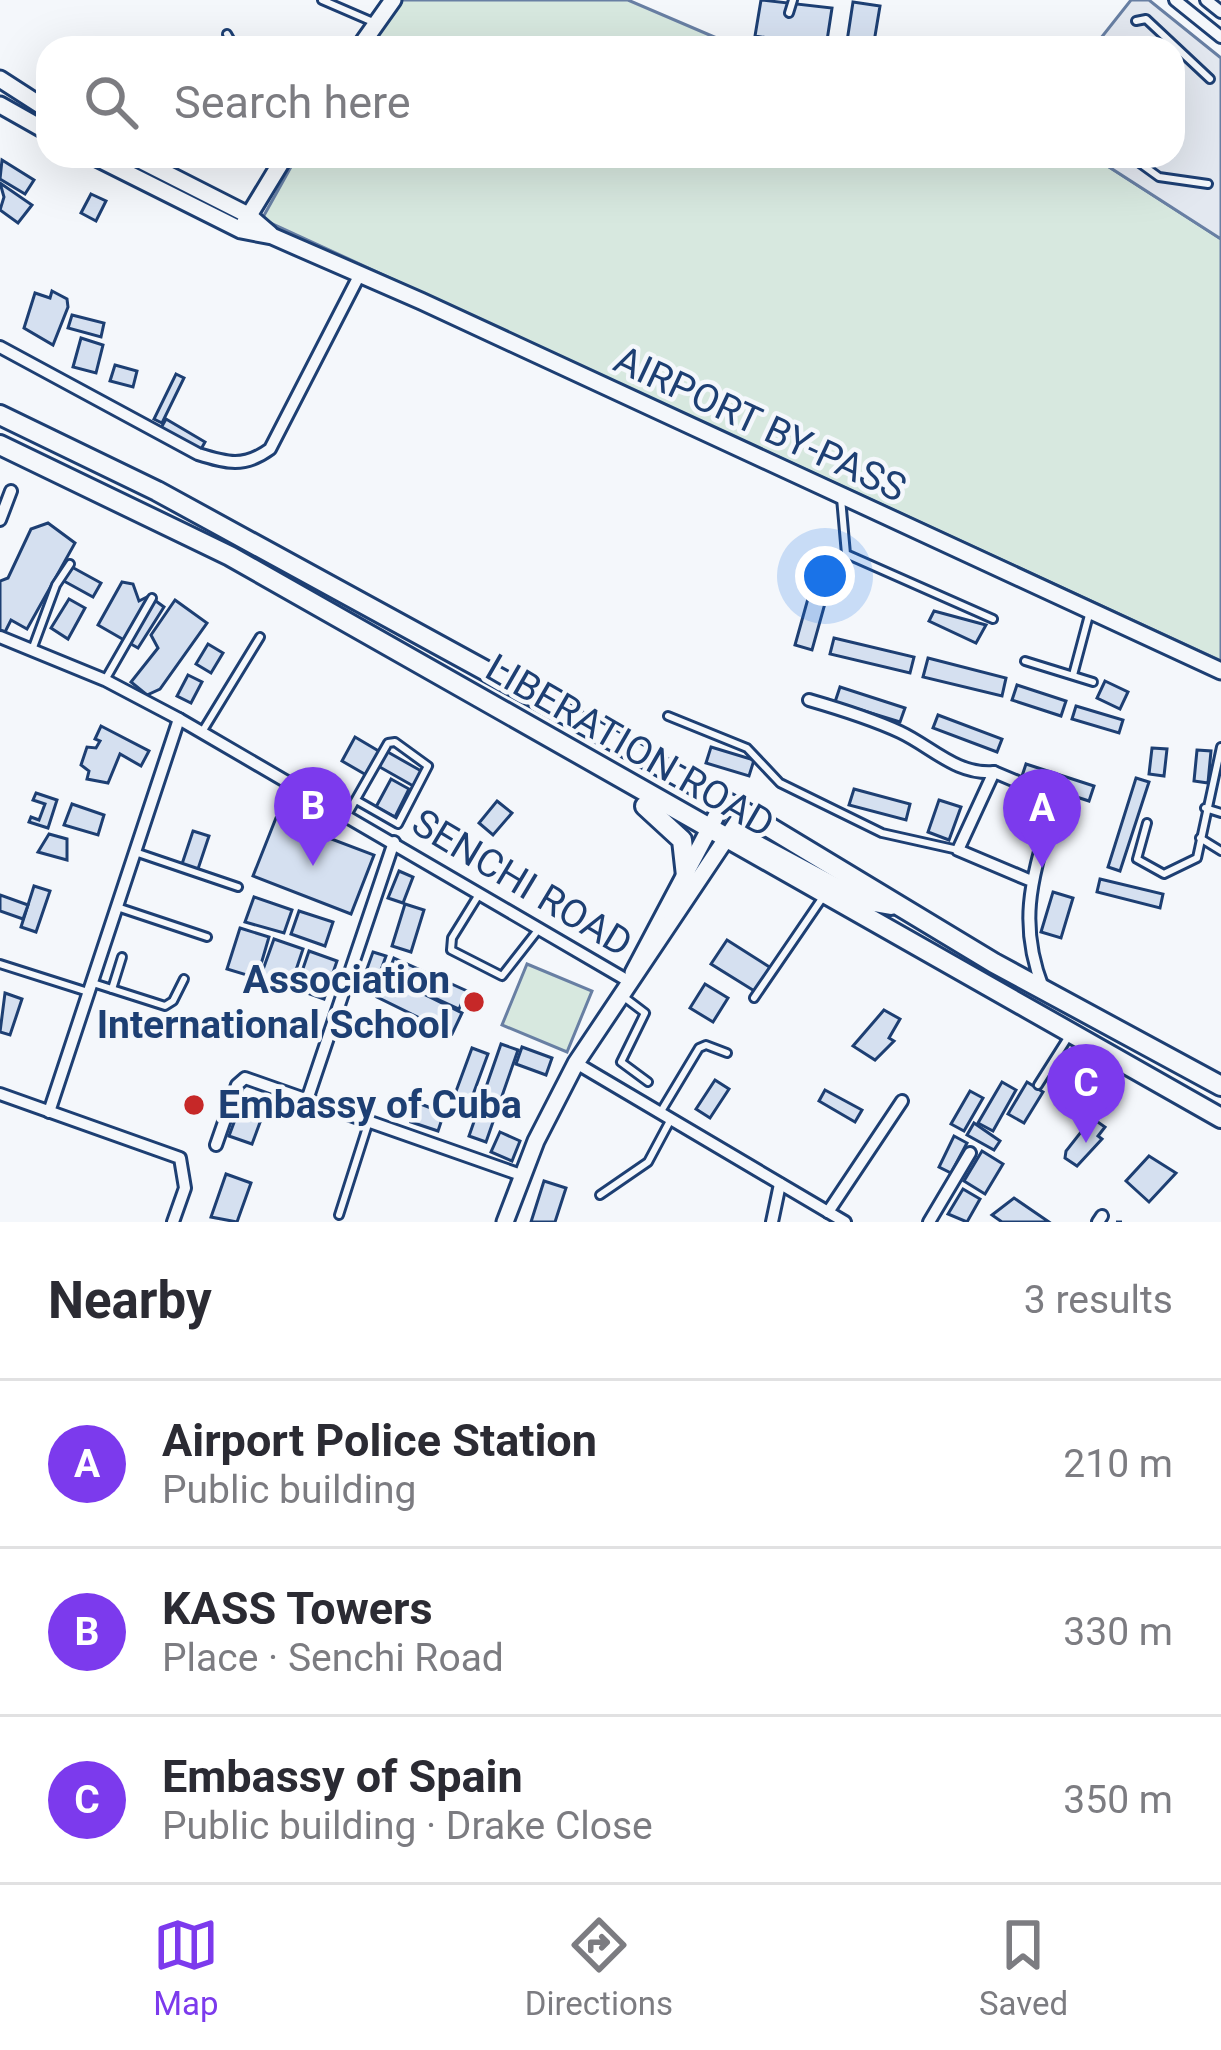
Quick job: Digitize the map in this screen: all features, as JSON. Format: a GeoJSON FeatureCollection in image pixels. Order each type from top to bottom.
{"type":"FeatureCollection","features":[{"type":"Feature","properties":{"kind":"highway","name":"LIBERATION ROAD"},"geometry":{"type":"LineString","coordinates":[[0,415],[158,491],[724,801],[1044,990],[1221,1086]]}},
{"type":"Feature","properties":{"kind":"highway","name":"LIBERATION ROAD"},"geometry":{"type":"LineString","coordinates":[[0,445],[230,556],[1215,1112]]}},
{"type":"Feature","properties":{"kind":"highway"},"geometry":{"type":"LineString","coordinates":[[616,777],[682,840],[686,876]]}},
{"type":"Feature","properties":{"kind":"highway"},"geometry":{"type":"LineString","coordinates":[[731,837],[857,899],[901,906]]}},
{"type":"Feature","properties":{"kind":"main road"},"geometry":{"type":"LineString","coordinates":[[368,36],[393,0]]}},
{"type":"Feature","properties":{"kind":"main road"},"geometry":{"type":"LineString","coordinates":[[0,79],[36,103]]}},
{"type":"Feature","properties":{"kind":"main road"},"geometry":{"type":"LineString","coordinates":[[3,105],[36,125]]}},
{"type":"Feature","properties":{"kind":"main road","name":"AIRPORT BY-PASS"},"geometry":{"type":"LineString","coordinates":[[121,168],[1221,671]]}},
{"type":"Feature","properties":{"kind":"main road","name":"AIRPORT BY-PASS"},"geometry":{"type":"LineString","coordinates":[[152,168],[244,222]]}},
{"type":"Feature","properties":{"kind":"main road"},"geometry":{"type":"LineString","coordinates":[[244,222],[271,168]]}},
{"type":"Feature","properties":{"kind":"main road"},"geometry":{"type":"LineString","coordinates":[[626,989],[724,801]]}},
{"type":"Feature","properties":{"kind":"main road"},"geometry":{"type":"LineString","coordinates":[[505,1222],[520,1175],[576,1063],[744,812]]}},
{"type":"Feature","properties":{"kind":"street"},"geometry":{"type":"LineString","coordinates":[[1175,0],[1221,37]]}},
{"type":"Feature","properties":{"kind":"street"},"geometry":{"type":"LineString","coordinates":[[1206,0],[1221,12]]}},
{"type":"Feature","properties":{"kind":"street"},"geometry":{"type":"LineString","coordinates":[[0,347],[197,454],[226,463],[253,461],[270,449],[360,274]]}},
{"type":"Feature","properties":{"kind":"street"},"geometry":{"type":"LineString","coordinates":[[0,520],[11,491]]}},
{"type":"Feature","properties":{"kind":"street","name":"SENCHI ROAD"},"geometry":{"type":"LineString","coordinates":[[0,637],[106,680],[179,719],[394,842],[626,989]]}},
{"type":"Feature","properties":{"kind":"street"},"geometry":{"type":"LineString","coordinates":[[809,700],[899,731],[962,767],[994,772],[1049,797],[1053,806],[1029,880],[1033,961],[1044,990]]}},
{"type":"Feature","properties":{"kind":"street"},"geometry":{"type":"LineString","coordinates":[[49,1112],[179,719]]}},
{"type":"Feature","properties":{"kind":"street"},"geometry":{"type":"LineString","coordinates":[[994,772],[958,850],[1029,880]]}},
{"type":"Feature","properties":{"kind":"street"},"geometry":{"type":"LineString","coordinates":[[308,1097],[394,842]]}},
{"type":"Feature","properties":{"kind":"street"},"geometry":{"type":"LineString","coordinates":[[576,1063],[845,1222]]}},
{"type":"Feature","properties":{"kind":"street"},"geometry":{"type":"LineString","coordinates":[[216,1145],[240,1080],[308,1097],[520,1175]]}},
{"type":"Feature","properties":{"kind":"street"},"geometry":{"type":"LineString","coordinates":[[0,1094],[180,1159],[185,1188],[173,1222]]}},
{"type":"Feature","properties":{"kind":"street"},"geometry":{"type":"LineString","coordinates":[[828,1212],[902,1101]]}},
{"type":"Feature","properties":{"kind":"street"},"geometry":{"type":"LineString","coordinates":[[929,1222],[970,1153]]}},
{"type":"Feature","properties":{"kind":"street"},"geometry":{"type":"LineString","coordinates":[[772,1222],[780,1184]]}},
{"type":"Feature","properties":{"kind":"lane"},"geometry":{"type":"LineString","coordinates":[[322,0],[377,23]]}},
{"type":"Feature","properties":{"kind":"lane"},"geometry":{"type":"LineString","coordinates":[[789,13],[794,0]]}},
{"type":"Feature","properties":{"kind":"lane"},"geometry":{"type":"LineString","coordinates":[[1136,21],[1146,19],[1166,36]]}},
{"type":"Feature","properties":{"kind":"lane"},"geometry":{"type":"LineString","coordinates":[[1185,52],[1209,72],[1210,79]]}},
{"type":"Feature","properties":{"kind":"lane"},"geometry":{"type":"LineString","coordinates":[[1147,168],[1159,177],[1208,184]]}},
{"type":"Feature","properties":{"kind":"lane"},"geometry":{"type":"LineString","coordinates":[[841,498],[846,554],[993,619]]}},
{"type":"Feature","properties":{"kind":"lane"},"geometry":{"type":"LineString","coordinates":[[32,650],[56,585],[70,564]]}},
{"type":"Feature","properties":{"kind":"lane"},"geometry":{"type":"LineString","coordinates":[[106,680],[152,598]]}},
{"type":"Feature","properties":{"kind":"lane"},"geometry":{"type":"LineString","coordinates":[[1073,675],[1090,611]]}},
{"type":"Feature","properties":{"kind":"lane"},"geometry":{"type":"LineString","coordinates":[[202,732],[260,637]]}},
{"type":"Feature","properties":{"kind":"lane"},"geometry":{"type":"LineString","coordinates":[[1024,662],[1093,682]]}},
{"type":"Feature","properties":{"kind":"lane"},"geometry":{"type":"LineString","coordinates":[[668,716],[747,748],[780,783],[882,833],[958,850]]}},
{"type":"Feature","properties":{"kind":"lane"},"geometry":{"type":"LineString","coordinates":[[347,815],[356,800],[391,742],[428,766],[398,824],[356,800]]}},
{"type":"Feature","properties":{"kind":"lane"},"geometry":{"type":"LineString","coordinates":[[1147,823],[1137,859],[1146,868],[1165,874],[1197,858],[1221,748]]}},
{"type":"Feature","properties":{"kind":"lane"},"geometry":{"type":"LineString","coordinates":[[1205,808],[1221,813]]}},
{"type":"Feature","properties":{"kind":"lane"},"geometry":{"type":"LineString","coordinates":[[1200,838],[1221,851]]}},
{"type":"Feature","properties":{"kind":"lane"},"geometry":{"type":"LineString","coordinates":[[135,852],[238,887]]}},
{"type":"Feature","properties":{"kind":"lane"},"geometry":{"type":"LineString","coordinates":[[754,998],[825,895]]}},
{"type":"Feature","properties":{"kind":"lane"},"geometry":{"type":"LineString","coordinates":[[478,896],[452,938],[452,950],[502,976],[538,930]]}},
{"type":"Feature","properties":{"kind":"lane"},"geometry":{"type":"LineString","coordinates":[[117,907],[207,937]]}},
{"type":"Feature","properties":{"kind":"lane"},"geometry":{"type":"LineString","coordinates":[[112,989],[122,957]]}},
{"type":"Feature","properties":{"kind":"lane"},"geometry":{"type":"LineString","coordinates":[[0,964],[165,1006],[173,1001],[184,979]]}},
{"type":"Feature","properties":{"kind":"lane"},"geometry":{"type":"LineString","coordinates":[[626,989],[645,1013],[621,1062],[648,1082]]}},
{"type":"Feature","properties":{"kind":"lane"},"geometry":{"type":"LineString","coordinates":[[1038,1085],[1071,1033]]}},
{"type":"Feature","properties":{"kind":"lane"},"geometry":{"type":"LineString","coordinates":[[600,1195],[649,1162],[699,1048],[706,1045],[727,1053]]}},
{"type":"Feature","properties":{"kind":"lane"},"geometry":{"type":"LineString","coordinates":[[339,1215],[369,1120]]}},
{"type":"Feature","properties":{"kind":"shaded area"},"geometry":{"type":"Polygon","coordinates":[[[390,0],[628,0],[712,36],[365,36],[390,0]]]}},
{"type":"Feature","properties":{"kind":"shaded area"},"geometry":{"type":"Polygon","coordinates":[[[1131,0],[1149,0],[1221,58],[1221,239],[1111,168],[1185,168],[1185,36],[1102,36],[1131,0]]]}},
{"type":"Feature","properties":{"kind":"shaded area"},"geometry":{"type":"Polygon","coordinates":[[[290,168],[1111,168],[1221,239],[1221,661],[262,219],[290,168]]]}},
{"type":"Feature","properties":{"kind":"shaded area"},"geometry":{"type":"Polygon","coordinates":[[[527,964],[592,991],[567,1052],[502,1025],[527,964]]]}},
{"type":"Feature","properties":{"kind":"building"},"geometry":{"type":"Polygon","coordinates":[[[761,0],[832,8],[828,36],[755,36],[761,0]]]}},
{"type":"Feature","properties":{"kind":"building"},"geometry":{"type":"Polygon","coordinates":[[[853,2],[880,6],[875,36],[848,36],[853,2]]]}},
{"type":"Feature","properties":{"kind":"building"},"geometry":{"type":"Polygon","coordinates":[[[2,160],[34,180],[25,194],[0,179],[2,160]]]}},
{"type":"Feature","properties":{"kind":"building"},"geometry":{"type":"Polygon","coordinates":[[[0,183],[32,205],[18,223],[0,210],[4,197],[0,183]]]}},
{"type":"Feature","properties":{"kind":"building"},"geometry":{"type":"Polygon","coordinates":[[[91,194],[106,201],[96,221],[81,213],[91,194]]]}},
{"type":"Feature","properties":{"kind":"building"},"geometry":{"type":"Polygon","coordinates":[[[52,291],[67,299],[68,307],[53,345],[24,328],[35,293],[50,298],[52,291]]]}},
{"type":"Feature","properties":{"kind":"building"},"geometry":{"type":"Polygon","coordinates":[[[72,315],[104,323],[101,337],[68,328],[72,315]]]}},
{"type":"Feature","properties":{"kind":"building"},"geometry":{"type":"Polygon","coordinates":[[[81,338],[103,345],[96,373],[73,367],[81,338]]]}},
{"type":"Feature","properties":{"kind":"building"},"geometry":{"type":"Polygon","coordinates":[[[115,365],[137,371],[133,387],[110,381],[115,365]]]}},
{"type":"Feature","properties":{"kind":"building"},"geometry":{"type":"Polygon","coordinates":[[[176,374],[184,378],[162,423],[154,419],[176,374]]]}},
{"type":"Feature","properties":{"kind":"building"},"geometry":{"type":"Polygon","coordinates":[[[166,419],[205,442],[200,451],[161,428],[166,419]]]}},
{"type":"Feature","properties":{"kind":"building"},"geometry":{"type":"Polygon","coordinates":[[[48,523],[75,543],[27,629],[11,620],[5,632],[0,630],[0,581],[8,578],[31,529],[48,523]]]}},
{"type":"Feature","properties":{"kind":"building"},"geometry":{"type":"Polygon","coordinates":[[[70,566],[101,583],[93,597],[62,580],[70,566]]]}},
{"type":"Feature","properties":{"kind":"building"},"geometry":{"type":"Polygon","coordinates":[[[814,577],[831,582],[812,650],[795,645],[814,577]]]}},
{"type":"Feature","properties":{"kind":"building"},"geometry":{"type":"Polygon","coordinates":[[[122,582],[133,584],[139,601],[149,596],[164,607],[138,648],[98,625],[122,582]]]}},
{"type":"Feature","properties":{"kind":"building"},"geometry":{"type":"Polygon","coordinates":[[[69,599],[85,608],[68,639],[51,628],[69,599]]]}},
{"type":"Feature","properties":{"kind":"building"},"geometry":{"type":"Polygon","coordinates":[[[175,600],[207,623],[160,689],[147,695],[131,682],[158,648],[151,635],[175,600]]]}},
{"type":"Feature","properties":{"kind":"building"},"geometry":{"type":"Polygon","coordinates":[[[934,611],[986,625],[976,643],[929,621],[934,611]]]}},
{"type":"Feature","properties":{"kind":"building"},"geometry":{"type":"Polygon","coordinates":[[[834,638],[914,657],[910,673],[830,654],[834,638]]]}},
{"type":"Feature","properties":{"kind":"building"},"geometry":{"type":"Polygon","coordinates":[[[208,644],[223,653],[211,673],[196,664],[208,644]]]}},
{"type":"Feature","properties":{"kind":"building"},"geometry":{"type":"Polygon","coordinates":[[[928,658],[1006,678],[1002,696],[923,677],[928,658]]]}},
{"type":"Feature","properties":{"kind":"building"},"geometry":{"type":"Polygon","coordinates":[[[188,675],[202,682],[191,703],[177,696],[188,675]]]}},
{"type":"Feature","properties":{"kind":"building"},"geometry":{"type":"Polygon","coordinates":[[[1105,681],[1128,692],[1120,709],[1097,698],[1105,681]]]}},
{"type":"Feature","properties":{"kind":"building"},"geometry":{"type":"Polygon","coordinates":[[[1017,685],[1066,701],[1061,716],[1012,700],[1017,685]]]}},
{"type":"Feature","properties":{"kind":"building"},"geometry":{"type":"Polygon","coordinates":[[[840,687],[905,708],[900,722],[835,702],[840,687]]]}},
{"type":"Feature","properties":{"kind":"building"},"geometry":{"type":"Polygon","coordinates":[[[1076,706],[1123,720],[1119,733],[1072,719],[1076,706]]]}},
{"type":"Feature","properties":{"kind":"building"},"geometry":{"type":"Polygon","coordinates":[[[938,715],[1002,739],[997,752],[933,728],[938,715]]]}},
{"type":"Feature","properties":{"kind":"building"},"geometry":{"type":"Polygon","coordinates":[[[101,726],[149,751],[141,766],[120,754],[108,783],[87,779],[89,771],[81,765],[87,747],[96,748],[100,741],[95,739],[101,726]]]}},
{"type":"Feature","properties":{"kind":"building"},"geometry":{"type":"Polygon","coordinates":[[[355,737],[382,753],[368,776],[342,761],[355,737]]]}},
{"type":"Feature","properties":{"kind":"building"},"geometry":{"type":"Polygon","coordinates":[[[711,747],[754,760],[749,776],[706,763],[711,747]]]}},
{"type":"Feature","properties":{"kind":"building"},"geometry":{"type":"Polygon","coordinates":[[[1152,748],[1167,749],[1164,776],[1149,774],[1152,748]]]}},
{"type":"Feature","properties":{"kind":"building"},"geometry":{"type":"Polygon","coordinates":[[[1197,750],[1211,751],[1208,783],[1194,781],[1197,750]]]}},
{"type":"Feature","properties":{"kind":"building"},"geometry":{"type":"Polygon","coordinates":[[[386,751],[423,772],[415,787],[378,766],[386,751]]]}},
{"type":"Feature","properties":{"kind":"building"},"geometry":{"type":"Polygon","coordinates":[[[1026,764],[1094,786],[1089,801],[1021,779],[1026,764]]]}},
{"type":"Feature","properties":{"kind":"building"},"geometry":{"type":"Polygon","coordinates":[[[1136,778],[1149,782],[1120,871],[1108,867],[1136,778]]]}},
{"type":"Feature","properties":{"kind":"building"},"geometry":{"type":"Polygon","coordinates":[[[391,779],[409,789],[395,817],[376,807],[391,779]]]}},
{"type":"Feature","properties":{"kind":"building"},"geometry":{"type":"Polygon","coordinates":[[[854,789],[910,804],[906,820],[849,805],[854,789]]]}},
{"type":"Feature","properties":{"kind":"building"},"geometry":{"type":"Polygon","coordinates":[[[36,793],[57,800],[48,828],[29,822],[31,817],[39,820],[45,804],[33,800],[36,793]]]}},
{"type":"Feature","properties":{"kind":"building"},"geometry":{"type":"Polygon","coordinates":[[[939,800],[961,807],[949,840],[928,832],[939,800]]]}},
{"type":"Feature","properties":{"kind":"building"},"geometry":{"type":"Polygon","coordinates":[[[497,801],[512,813],[493,835],[479,823],[497,801]]]}},
{"type":"Feature","properties":{"kind":"building"},"geometry":{"type":"Polygon","coordinates":[[[72,804],[104,815],[98,835],[64,825],[72,804]]]}},
{"type":"Feature","properties":{"kind":"building"},"geometry":{"type":"Polygon","coordinates":[[[276,818],[374,855],[351,914],[253,876],[276,818]]]}},
{"type":"Feature","properties":{"kind":"building"},"geometry":{"type":"Polygon","coordinates":[[[193,831],[209,836],[197,872],[181,867],[193,831]]]}},
{"type":"Feature","properties":{"kind":"building"},"geometry":{"type":"Polygon","coordinates":[[[49,834],[67,839],[67,860],[38,852],[49,834]]]}},
{"type":"Feature","properties":{"kind":"building"},"geometry":{"type":"Polygon","coordinates":[[[399,871],[413,877],[403,903],[388,898],[399,871]]]}},
{"type":"Feature","properties":{"kind":"building"},"geometry":{"type":"Polygon","coordinates":[[[1100,879],[1163,894],[1160,908],[1097,892],[1100,879]]]}},
{"type":"Feature","properties":{"kind":"building"},"geometry":{"type":"Polygon","coordinates":[[[34,886],[50,891],[36,932],[21,927],[34,886]]]}},
{"type":"Feature","properties":{"kind":"building"},"geometry":{"type":"Polygon","coordinates":[[[1053,892],[1073,898],[1061,938],[1041,932],[1053,892]]]}},
{"type":"Feature","properties":{"kind":"building"},"geometry":{"type":"Polygon","coordinates":[[[0,895],[28,905],[23,919],[0,911],[0,895]]]}},
{"type":"Feature","properties":{"kind":"building"},"geometry":{"type":"Polygon","coordinates":[[[254,897],[292,910],[284,933],[245,922],[254,897]]]}},
{"type":"Feature","properties":{"kind":"building"},"geometry":{"type":"Polygon","coordinates":[[[405,904],[424,910],[411,952],[392,946],[405,904]]]}},
{"type":"Feature","properties":{"kind":"building"},"geometry":{"type":"Polygon","coordinates":[[[299,911],[333,922],[325,946],[291,934],[299,911]]]}},
{"type":"Feature","properties":{"kind":"building"},"geometry":{"type":"Polygon","coordinates":[[[240,928],[269,937],[257,978],[227,969],[240,928]]]}},
{"type":"Feature","properties":{"kind":"building"},"geometry":{"type":"Polygon","coordinates":[[[274,939],[303,949],[290,988],[260,978],[274,939]]]}},
{"type":"Feature","properties":{"kind":"building"},"geometry":{"type":"Polygon","coordinates":[[[727,940],[771,968],[756,992],[711,964],[727,940]]]}},
{"type":"Feature","properties":{"kind":"building"},"geometry":{"type":"Polygon","coordinates":[[[309,951],[337,961],[324,999],[296,989],[309,951]]]}},
{"type":"Feature","properties":{"kind":"building"},"geometry":{"type":"Polygon","coordinates":[[[373,952],[386,956],[377,981],[364,977],[373,952]]]}},
{"type":"Feature","properties":{"kind":"building"},"geometry":{"type":"Polygon","coordinates":[[[394,958],[467,991],[459,1009],[387,976],[394,958]]]}},
{"type":"Feature","properties":{"kind":"building"},"geometry":{"type":"Polygon","coordinates":[[[387,976],[462,1013],[452,1034],[377,997],[387,976]]]}},
{"type":"Feature","properties":{"kind":"building"},"geometry":{"type":"Polygon","coordinates":[[[705,984],[728,998],[713,1022],[690,1008],[705,984]]]}},
{"type":"Feature","properties":{"kind":"building"},"geometry":{"type":"Polygon","coordinates":[[[5,993],[22,999],[10,1035],[0,1032],[5,993]]]}},
{"type":"Feature","properties":{"kind":"building"},"geometry":{"type":"Polygon","coordinates":[[[884,1010],[900,1019],[889,1038],[894,1041],[875,1060],[853,1046],[884,1010]]]}},
{"type":"Feature","properties":{"kind":"building"},"geometry":{"type":"Polygon","coordinates":[[[501,1044],[518,1050],[486,1142],[469,1136],[501,1044]]]}},
{"type":"Feature","properties":{"kind":"building"},"geometry":{"type":"Polygon","coordinates":[[[522,1047],[552,1058],[546,1075],[516,1064],[522,1047]]]}},
{"type":"Feature","properties":{"kind":"building"},"geometry":{"type":"Polygon","coordinates":[[[472,1048],[488,1054],[471,1100],[455,1094],[472,1048]]]}},
{"type":"Feature","properties":{"kind":"building"},"geometry":{"type":"Polygon","coordinates":[[[715,1080],[729,1089],[710,1118],[696,1109],[715,1080]]]}},
{"type":"Feature","properties":{"kind":"building"},"geometry":{"type":"Polygon","coordinates":[[[1002,1082],[1016,1090],[993,1131],[978,1123],[1002,1082]]]}},
{"type":"Feature","properties":{"kind":"building"},"geometry":{"type":"Polygon","coordinates":[[[1027,1082],[1043,1092],[1024,1123],[1008,1114],[1027,1082]]]}},
{"type":"Feature","properties":{"kind":"building"},"geometry":{"type":"Polygon","coordinates":[[[825,1090],[862,1110],[855,1122],[819,1101],[825,1090]]]}},
{"type":"Feature","properties":{"kind":"building"},"geometry":{"type":"Polygon","coordinates":[[[970,1091],[983,1098],[964,1131],[951,1124],[970,1091]]]}},
{"type":"Feature","properties":{"kind":"building"},"geometry":{"type":"Polygon","coordinates":[[[418,1103],[444,1113],[438,1131],[411,1122],[418,1103]]]}},
{"type":"Feature","properties":{"kind":"building"},"geometry":{"type":"Polygon","coordinates":[[[239,1109],[262,1117],[252,1144],[229,1136],[239,1109]]]}},
{"type":"Feature","properties":{"kind":"building"},"geometry":{"type":"Polygon","coordinates":[[[1092,1118],[1105,1127],[1098,1136],[1102,1139],[1077,1166],[1065,1158],[1066,1151],[1092,1118]]]}},
{"type":"Feature","properties":{"kind":"building"},"geometry":{"type":"Polygon","coordinates":[[[974,1123],[1000,1141],[994,1150],[967,1135],[974,1123]]]}},
{"type":"Feature","properties":{"kind":"building"},"geometry":{"type":"Polygon","coordinates":[[[500,1132],[520,1141],[512,1161],[491,1152],[500,1132]]]}},
{"type":"Feature","properties":{"kind":"building"},"geometry":{"type":"Polygon","coordinates":[[[954,1136],[967,1143],[951,1173],[939,1167],[954,1136]]]}},
{"type":"Feature","properties":{"kind":"building"},"geometry":{"type":"Polygon","coordinates":[[[982,1151],[1003,1164],[985,1194],[964,1181],[982,1151]]]}},
{"type":"Feature","properties":{"kind":"building"},"geometry":{"type":"Polygon","coordinates":[[[1149,1156],[1176,1173],[1149,1202],[1126,1181],[1149,1156]]]}},
{"type":"Feature","properties":{"kind":"building"},"geometry":{"type":"Polygon","coordinates":[[[226,1174],[251,1183],[237,1222],[211,1217],[226,1174]]]}},
{"type":"Feature","properties":{"kind":"building"},"geometry":{"type":"Polygon","coordinates":[[[544,1181],[566,1188],[555,1222],[531,1222],[544,1181]]]}},
{"type":"Feature","properties":{"kind":"building"},"geometry":{"type":"Polygon","coordinates":[[[963,1189],[980,1199],[967,1222],[948,1214],[963,1189]]]}},
{"type":"Feature","properties":{"kind":"building"},"geometry":{"type":"Polygon","coordinates":[[[1014,1198],[1049,1222],[1002,1222],[992,1215],[1014,1198]]]}},
{"type":"Feature","properties":{"kind":"fence"},"geometry":{"type":"LineString","coordinates":[[1116,1222],[1122,1222]]}},
{"type":"Feature","properties":{"kind":"place","name":"KASS Towers"},"geometry":{"type":"Point","coordinates":[313,866]}},
{"type":"Feature","properties":{"kind":"place","name":"Airport Police Station"},"geometry":{"type":"Point","coordinates":[1042,868]}},
{"type":"Feature","properties":{"kind":"place","name":"Association International School"},"geometry":{"type":"Point","coordinates":[474,1002]}},
{"type":"Feature","properties":{"kind":"place","name":"Embassy of Cuba"},"geometry":{"type":"Point","coordinates":[194,1105]}},
{"type":"Feature","properties":{"kind":"place","name":"Embassy of Spain"},"geometry":{"type":"Point","coordinates":[1086,1143]}}]}
